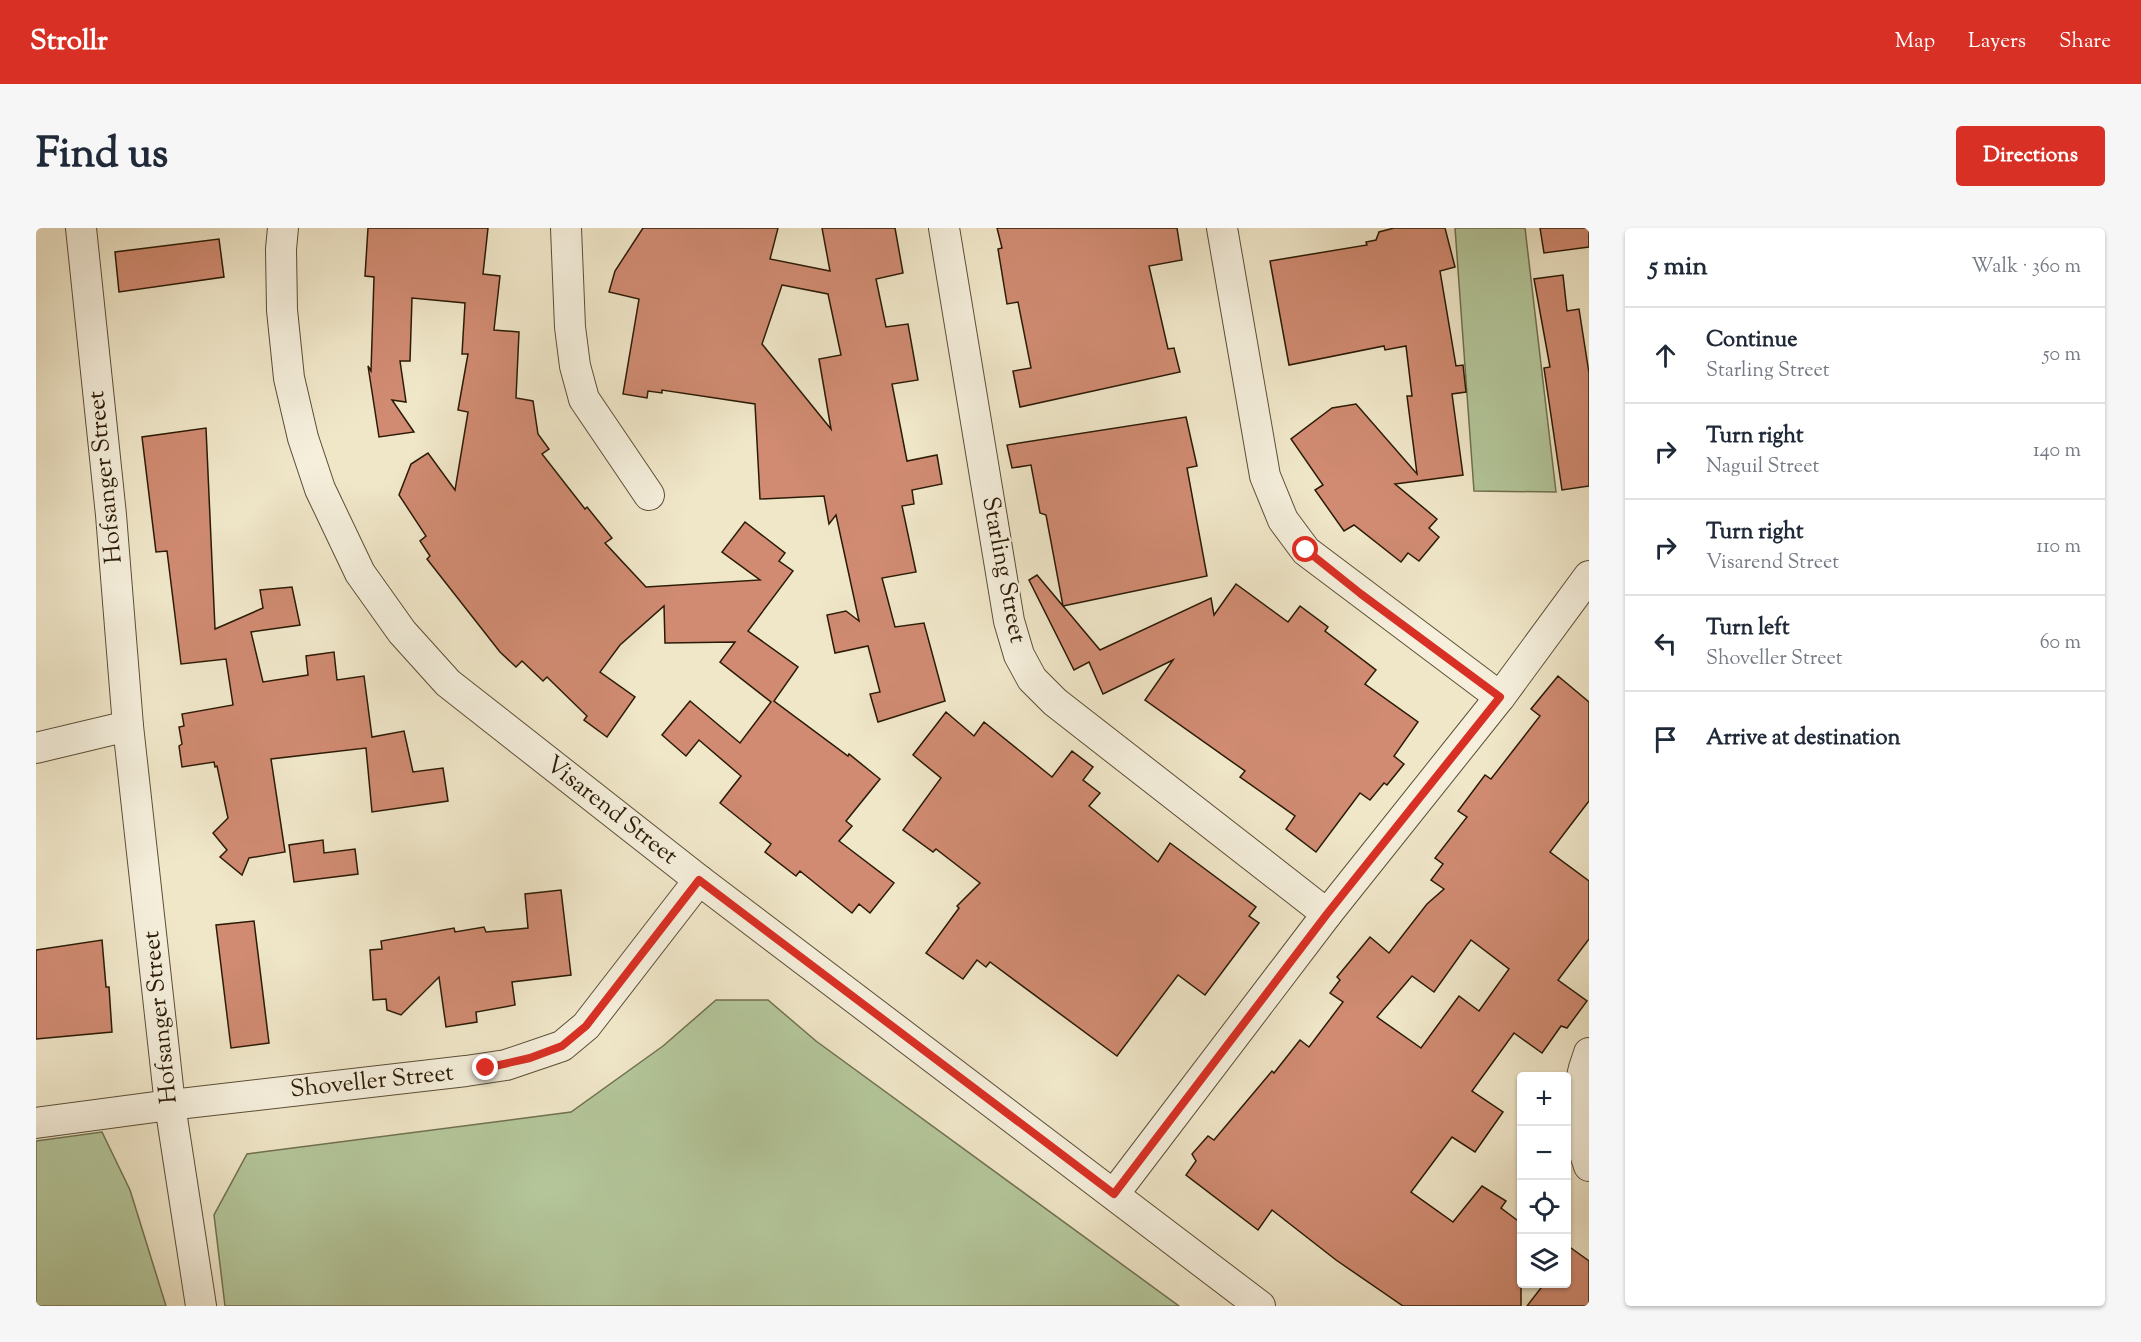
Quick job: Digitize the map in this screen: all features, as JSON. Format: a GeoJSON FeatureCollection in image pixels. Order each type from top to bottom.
{"type":"FeatureCollection","features":[{"type":"Feature","properties":{"kind":"street","name":"Hofsanger Street"},"geometry":{"type":"LineString","coordinates":[[81,228],[111,515],[128,726],[170,1105],[201,1306]]}},
{"type":"Feature","properties":{"kind":"street","name":"Visarend Street"},"geometry":{"type":"LineString","coordinates":[[283,228],[282,310],[289,378],[303,438],[320,489],[360,573],[402,632],[448,683],[699,880],[1260,1306]]}},
{"type":"Feature","properties":{"kind":"street"},"geometry":{"type":"LineString","coordinates":[[566,228],[574,366],[584,399],[650,495]]}},
{"type":"Feature","properties":{"kind":"street","name":"Starling Street"},"geometry":{"type":"LineString","coordinates":[[944,228],[1009,621],[1019,655],[1032,679],[1055,702],[1327,914]]}},
{"type":"Feature","properties":{"kind":"street"},"geometry":{"type":"LineString","coordinates":[[1222,228],[1264,476],[1283,520],[1306,550],[1361,594],[1500,697]]}},
{"type":"Feature","properties":{"kind":"street"},"geometry":{"type":"LineString","coordinates":[[1114,1194],[1327,914],[1500,697],[1589,576]]}},
{"type":"Feature","properties":{"kind":"street"},"geometry":{"type":"LineString","coordinates":[[36,748],[128,726]]}},
{"type":"Feature","properties":{"kind":"street","name":"Shoveller Street"},"geometry":{"type":"LineString","coordinates":[[36,1124],[170,1105],[466,1071],[506,1065],[562,1046],[586,1026],[699,880]]}},
{"type":"Feature","properties":{"kind":"street"},"geometry":{"type":"LineString","coordinates":[[1589,1053],[1577,1099],[1580,1142],[1589,1166]]}},
{"type":"Feature","properties":{"kind":"green space"},"geometry":{"type":"Polygon","coordinates":[[[1455,228],[1525,228],[1556,492],[1474,491],[1455,228]]]}},
{"type":"Feature","properties":{"kind":"green space"},"geometry":{"type":"Polygon","coordinates":[[[716,1000],[768,1000],[816,1041],[1179,1306],[225,1306],[214,1215],[247,1154],[571,1112],[663,1046],[716,1000]]]}},
{"type":"Feature","properties":{"kind":"green space"},"geometry":{"type":"Polygon","coordinates":[[[102,1132],[130,1190],[166,1306],[36,1306],[36,1141],[102,1132]]]}},
{"type":"Feature","properties":{"kind":"building"},"geometry":{"type":"Polygon","coordinates":[[[368,228],[488,228],[483,274],[500,276],[494,330],[519,332],[516,398],[533,401],[538,434],[549,449],[542,454],[585,509],[587,507],[612,538],[605,543],[646,587],[760,580],[722,552],[745,522],[785,553],[779,561],[793,571],[748,631],[798,667],[774,701],[880,779],[846,821],[852,826],[839,841],[894,883],[870,913],[859,904],[852,913],[800,871],[796,876],[765,852],[771,844],[720,803],[741,776],[699,740],[686,756],[662,735],[690,701],[740,743],[771,702],[720,662],[735,642],[665,643],[664,606],[620,645],[600,672],[635,697],[607,737],[584,720],[587,716],[547,677],[543,681],[522,661],[516,667],[500,652],[427,559],[430,556],[420,541],[426,536],[399,495],[411,464],[428,453],[455,490],[468,412],[458,410],[468,354],[462,354],[465,303],[412,298],[410,361],[400,361],[406,402],[392,400],[414,432],[379,437],[368,366],[371,371],[374,277],[365,276],[368,228]]]}},
{"type":"Feature","properties":{"kind":"building"},"geometry":{"type":"Polygon","coordinates":[[[643,228],[778,228],[770,259],[830,271],[822,228],[895,228],[903,273],[876,279],[886,327],[908,324],[918,380],[892,384],[907,461],[937,455],[942,484],[912,490],[914,504],[902,506],[916,572],[882,578],[895,627],[924,623],[945,701],[878,722],[870,694],[880,692],[868,646],[835,653],[827,615],[846,611],[859,621],[836,515],[829,524],[824,496],[760,499],[755,404],[662,390],[662,393],[648,391],[647,398],[623,394],[639,299],[609,292],[615,271],[643,228]],[[782,285],[762,344],[831,429],[819,359],[841,355],[828,294],[782,285]]]}},
{"type":"Feature","properties":{"kind":"building"},"geometry":{"type":"Polygon","coordinates":[[[997,228],[1177,228],[1182,260],[1149,266],[1168,349],[1174,348],[1180,372],[1020,407],[1013,371],[1031,368],[1018,302],[1007,304],[998,249],[1002,248],[997,228]]]}},
{"type":"Feature","properties":{"kind":"building"},"geometry":{"type":"Polygon","coordinates":[[[1394,228],[1445,228],[1455,267],[1440,271],[1456,366],[1463,365],[1466,392],[1452,394],[1463,475],[1395,484],[1437,519],[1429,528],[1439,537],[1419,561],[1408,553],[1401,562],[1354,525],[1344,531],[1315,490],[1323,485],[1291,439],[1332,408],[1356,404],[1417,474],[1407,396],[1412,396],[1406,346],[1385,350],[1384,346],[1289,365],[1270,261],[1367,245],[1366,242],[1376,240],[1379,232],[1394,228]]]}},
{"type":"Feature","properties":{"kind":"building"},"geometry":{"type":"Polygon","coordinates":[[[1540,228],[1589,228],[1589,247],[1544,253],[1540,228]]]}},
{"type":"Feature","properties":{"kind":"building"},"geometry":{"type":"Polygon","coordinates":[[[219,239],[224,277],[119,292],[115,252],[219,239]]]}},
{"type":"Feature","properties":{"kind":"building"},"geometry":{"type":"Polygon","coordinates":[[[1563,275],[1567,311],[1579,309],[1589,373],[1589,486],[1562,490],[1544,368],[1550,367],[1534,279],[1563,275]]]}},
{"type":"Feature","properties":{"kind":"building"},"geometry":{"type":"Polygon","coordinates":[[[1186,417],[1197,466],[1187,468],[1207,576],[1063,606],[1046,515],[1040,513],[1031,465],[1012,468],[1007,445],[1186,417]]]}},
{"type":"Feature","properties":{"kind":"building"},"geometry":{"type":"Polygon","coordinates":[[[206,428],[215,629],[263,608],[260,590],[292,587],[300,625],[251,632],[263,682],[308,675],[306,656],[334,652],[337,680],[364,676],[372,737],[404,731],[413,772],[443,768],[448,801],[372,812],[366,748],[271,759],[285,852],[249,858],[242,875],[220,857],[227,850],[213,833],[228,818],[217,766],[215,767],[214,762],[182,767],[179,727],[184,726],[182,714],[233,705],[226,659],[181,664],[167,551],[156,552],[142,437],[206,428]]]}},
{"type":"Feature","properties":{"kind":"building"},"geometry":{"type":"Polygon","coordinates":[[[1037,575],[1100,650],[1211,598],[1214,615],[1236,584],[1288,622],[1300,606],[1328,627],[1325,631],[1376,670],[1365,684],[1418,722],[1394,756],[1404,764],[1387,785],[1384,783],[1370,800],[1360,793],[1316,852],[1286,829],[1295,816],[1240,777],[1245,771],[1145,700],[1173,660],[1103,694],[1089,662],[1074,670],[1029,580],[1037,575]]]}},
{"type":"Feature","properties":{"kind":"building"},"geometry":{"type":"Polygon","coordinates":[[[1558,676],[1589,702],[1589,801],[1550,852],[1589,881],[1589,939],[1558,980],[1587,1001],[1567,1028],[1561,1026],[1542,1053],[1514,1033],[1472,1091],[1503,1112],[1475,1152],[1452,1137],[1411,1192],[1453,1222],[1482,1186],[1506,1201],[1501,1208],[1517,1220],[1517,1288],[1521,1288],[1521,1306],[1403,1306],[1336,1260],[1272,1210],[1258,1230],[1186,1175],[1196,1161],[1192,1154],[1208,1136],[1214,1140],[1272,1071],[1274,1073],[1300,1040],[1309,1047],[1343,1002],[1330,993],[1340,980],[1337,977],[1370,937],[1389,953],[1427,904],[1444,889],[1431,880],[1443,864],[1435,858],[1467,817],[1458,811],[1485,775],[1491,779],[1540,716],[1531,709],[1558,676]],[[1471,940],[1434,992],[1412,976],[1377,1017],[1421,1048],[1459,996],[1479,1011],[1509,969],[1471,940]]]}},
{"type":"Feature","properties":{"kind":"building"},"geometry":{"type":"Polygon","coordinates":[[[946,712],[974,736],[984,722],[1052,777],[1072,751],[1093,767],[1083,780],[1100,793],[1089,806],[1158,862],[1170,843],[1256,907],[1249,916],[1259,923],[1205,995],[1178,975],[1117,1056],[990,962],[986,967],[977,960],[963,979],[926,953],[959,908],[957,906],[980,883],[936,849],[933,852],[903,830],[941,778],[913,755],[946,712]]]}},
{"type":"Feature","properties":{"kind":"building"},"geometry":{"type":"Polygon","coordinates":[[[323,840],[324,853],[355,849],[358,874],[294,882],[289,845],[323,840]]]}},
{"type":"Feature","properties":{"kind":"building"},"geometry":{"type":"Polygon","coordinates":[[[561,890],[571,975],[512,982],[515,1005],[476,1012],[477,1022],[446,1027],[439,977],[401,1015],[387,1010],[386,999],[373,1000],[370,950],[382,949],[381,941],[454,928],[455,932],[484,927],[486,932],[528,928],[525,894],[561,890]]]}},
{"type":"Feature","properties":{"kind":"building"},"geometry":{"type":"Polygon","coordinates":[[[254,921],[269,1043],[231,1048],[216,925],[254,921]]]}},
{"type":"Feature","properties":{"kind":"building"},"geometry":{"type":"Polygon","coordinates":[[[102,940],[106,987],[109,987],[112,1032],[36,1039],[36,950],[102,940]]]}},
{"type":"Feature","properties":{"kind":"building"},"geometry":{"type":"Polygon","coordinates":[[[1571,1248],[1589,1261],[1589,1306],[1527,1306],[1541,1288],[1571,1288],[1571,1248]]]}},
{"type":"Feature","properties":{"kind":"route"},"geometry":{"type":"LineString","coordinates":[[486,1068],[506,1065],[562,1046],[586,1026],[699,880],[1114,1194],[1327,914],[1500,697],[1361,594],[1306,550]]}}]}
